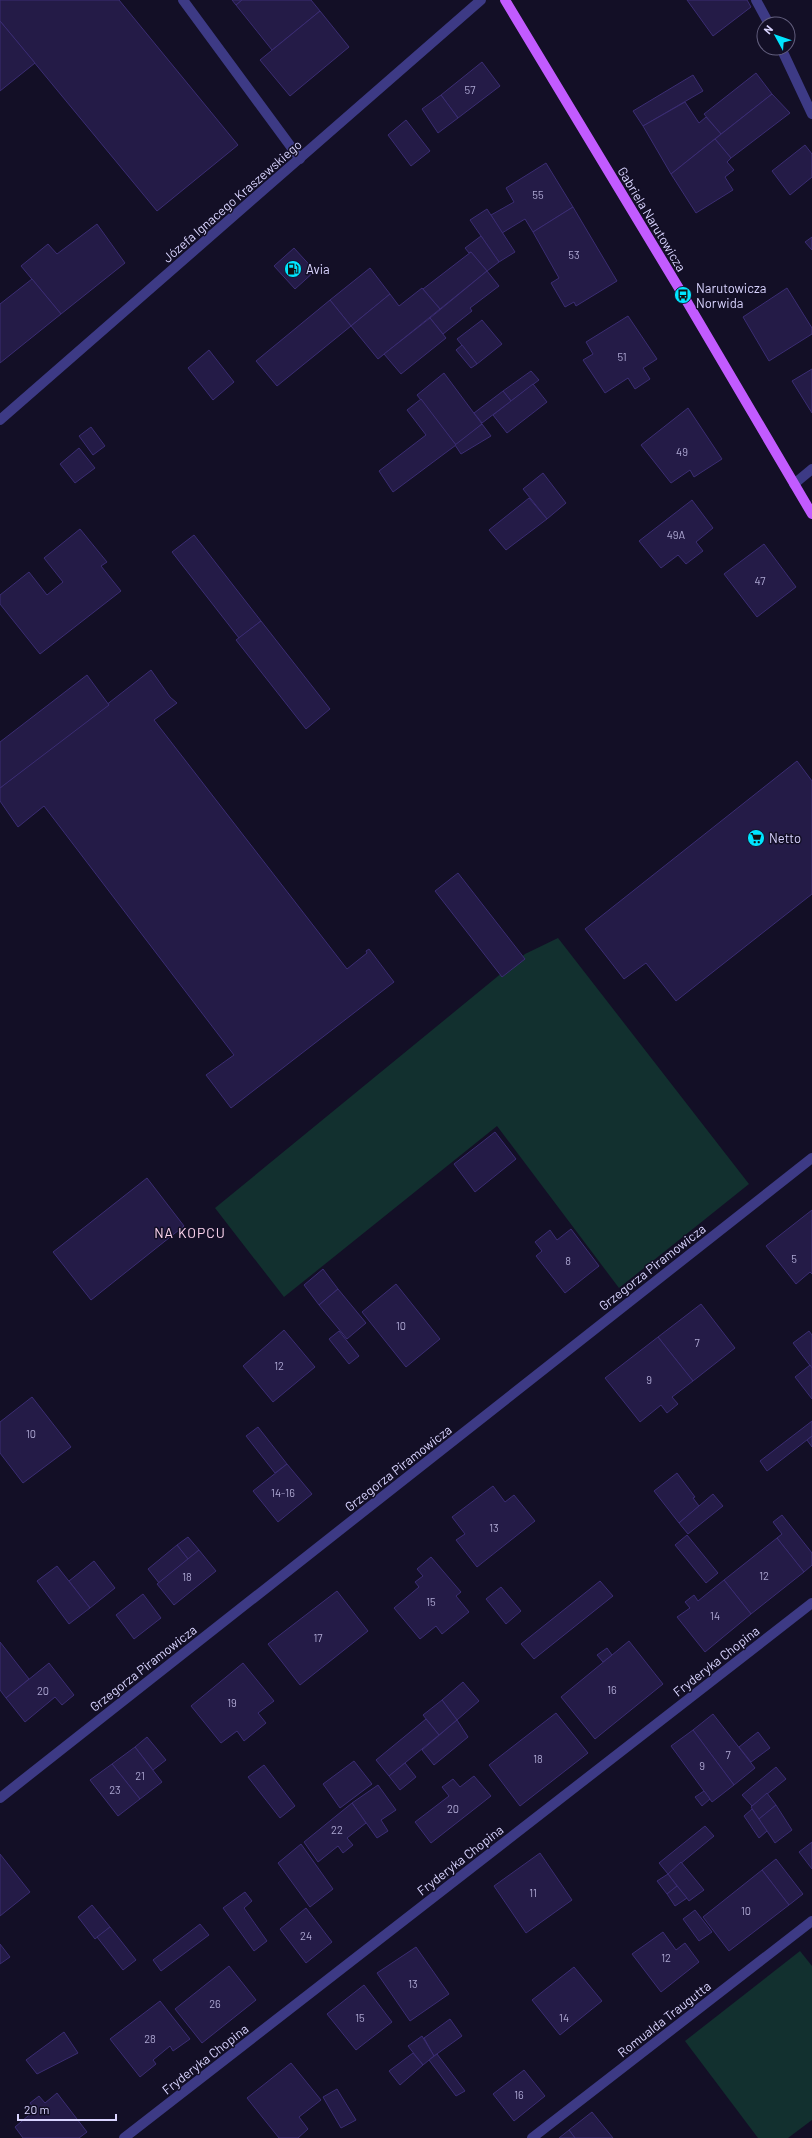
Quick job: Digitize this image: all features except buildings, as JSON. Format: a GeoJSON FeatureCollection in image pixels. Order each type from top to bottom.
{"type":"FeatureCollection","features":[{"type":"Feature","properties":{"kind":"main road","name":"Gabriela Narutowicza"},"geometry":{"type":"LineString","coordinates":[[504,0],[812,514]]}},
{"type":"Feature","properties":{"kind":"street"},"geometry":{"type":"LineString","coordinates":[[183,0],[300,159]]}},
{"type":"Feature","properties":{"kind":"street","name":"Józefa Ignacego Kraszewskiego"},"geometry":{"type":"LineString","coordinates":[[0,420],[481,0]]}},
{"type":"Feature","properties":{"kind":"street"},"geometry":{"type":"LineString","coordinates":[[756,0],[765,16]]}},
{"type":"Feature","properties":{"kind":"street"},"geometry":{"type":"LineString","coordinates":[[785,56],[812,114]]}},
{"type":"Feature","properties":{"kind":"street"},"geometry":{"type":"LineString","coordinates":[[794,484],[812,469]]}},
{"type":"Feature","properties":{"kind":"street","name":"Grzegorza Piramowicza"},"geometry":{"type":"LineString","coordinates":[[0,1798],[812,1158]]}},
{"type":"Feature","properties":{"kind":"street","name":"Fryderyka Chopina"},"geometry":{"type":"LineString","coordinates":[[124,2138],[812,1603]]}},
{"type":"Feature","properties":{"kind":"street","name":"Romualda Traugutta"},"geometry":{"type":"LineString","coordinates":[[532,2138],[812,1921]]}},
{"type":"Feature","properties":{"kind":"green space"},"geometry":{"type":"Polygon","coordinates":[[[558,938],[749,1184],[619,1288],[497,1126],[284,1297],[215,1208],[525,954],[558,938]]]}},
{"type":"Feature","properties":{"kind":"green space"},"geometry":{"type":"Polygon","coordinates":[[[800,1951],[812,1966],[812,2120],[788,2138],[758,2138],[685,2041],[800,1951]]]}},
{"type":"Feature","properties":{"kind":"place","name":"Avia"},"geometry":{"type":"Point","coordinates":[293,269]}},
{"type":"Feature","properties":{"kind":"place","name":"Narutowicza Norwida"},"geometry":{"type":"Point","coordinates":[683,295]}},
{"type":"Feature","properties":{"kind":"place","name":"Netto"},"geometry":{"type":"Point","coordinates":[756,838]}},
{"type":"Feature","properties":{"kind":"district","name":"NA KOPCU"},"geometry":{"type":"Point","coordinates":[190,1233]}}]}
